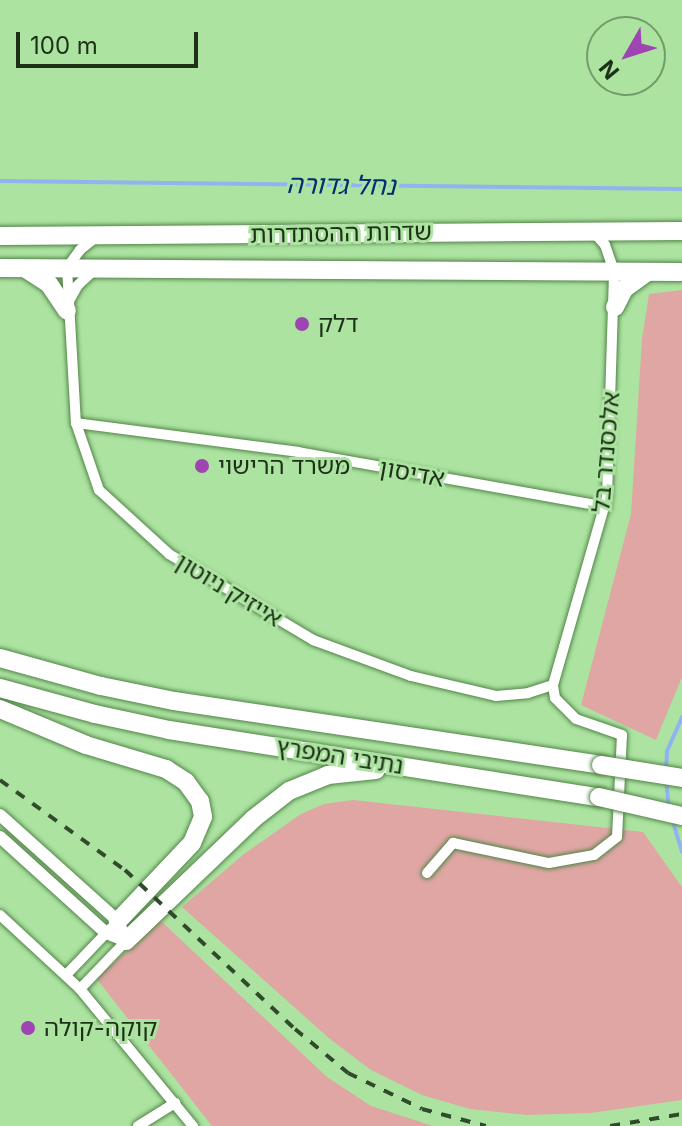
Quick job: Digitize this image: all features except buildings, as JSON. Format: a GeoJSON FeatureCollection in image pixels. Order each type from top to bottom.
{"type":"FeatureCollection","features":[{"type":"Feature","properties":{"kind":"highway","name":"שדרות ההסתדרות"},"geometry":{"type":"LineString","coordinates":[[0,236],[682,231]]}},
{"type":"Feature","properties":{"kind":"highway"},"geometry":{"type":"LineString","coordinates":[[19,267],[39,275],[49,284],[67,311]]}},
{"type":"Feature","properties":{"kind":"highway","name":"שדרות ההסתדרות"},"geometry":{"type":"LineString","coordinates":[[0,268],[682,272]]}},
{"type":"Feature","properties":{"kind":"highway"},"geometry":{"type":"LineString","coordinates":[[615,307],[629,284],[649,271]]}},
{"type":"Feature","properties":{"kind":"highway","name":"נתיבי המפרץ"},"geometry":{"type":"LineString","coordinates":[[0,658],[71,679],[174,701],[682,778]]}},
{"type":"Feature","properties":{"kind":"highway","name":"נתיבי המפרץ"},"geometry":{"type":"LineString","coordinates":[[0,688],[169,730],[515,782],[682,816]]}},
{"type":"Feature","properties":{"kind":"highway"},"geometry":{"type":"LineString","coordinates":[[0,709],[86,745],[166,769],[186,782],[200,801],[203,817],[192,843],[112,927]]}},
{"type":"Feature","properties":{"kind":"highway"},"geometry":{"type":"LineString","coordinates":[[126,941],[253,819],[309,780],[354,770],[383,770],[515,782]]}},
{"type":"Feature","properties":{"kind":"street","name":"אלכסנדר בל"},"geometry":{"type":"LineString","coordinates":[[553,685],[606,507],[614,271],[605,245],[592,230]]}},
{"type":"Feature","properties":{"kind":"street"},"geometry":{"type":"LineString","coordinates":[[67,268],[80,250],[99,235]]}},
{"type":"Feature","properties":{"kind":"street","name":"אייזיק ניוטון"},"geometry":{"type":"LineString","coordinates":[[67,268],[67,311],[76,423],[99,490],[169,554],[313,640],[411,676],[496,696],[528,693],[553,685]]}},
{"type":"Feature","properties":{"kind":"street"},"geometry":{"type":"LineString","coordinates":[[67,311],[73,291],[97,268]]}},
{"type":"Feature","properties":{"kind":"street"},"geometry":{"type":"LineString","coordinates":[[593,271],[609,289],[615,307]]}},
{"type":"Feature","properties":{"kind":"street","name":"אדיסון"},"geometry":{"type":"LineString","coordinates":[[76,423],[298,452],[606,507]]}},
{"type":"Feature","properties":{"kind":"street"},"geometry":{"type":"LineString","coordinates":[[427,873],[453,843],[549,863],[594,855],[617,837],[622,735],[576,719],[555,698],[553,685]]}},
{"type":"Feature","properties":{"kind":"street"},"geometry":{"type":"LineString","coordinates":[[0,815],[126,941],[80,989]]}},
{"type":"Feature","properties":{"kind":"street"},"geometry":{"type":"LineString","coordinates":[[0,837],[112,927]]}},
{"type":"Feature","properties":{"kind":"street"},"geometry":{"type":"LineString","coordinates":[[0,915],[80,989],[193,1126]]}},
{"type":"Feature","properties":{"kind":"street"},"geometry":{"type":"LineString","coordinates":[[66,975],[112,927]]}},
{"type":"Feature","properties":{"kind":"street"},"geometry":{"type":"LineString","coordinates":[[138,1126],[175,1103]]}},
{"type":"Feature","properties":{"kind":"shaded area"},"geometry":{"type":"Polygon","coordinates":[[[682,290],[682,677],[656,740],[581,705],[631,514],[642,339],[649,294],[682,290]]]}},
{"type":"Feature","properties":{"kind":"shaded area"},"geometry":{"type":"Polygon","coordinates":[[[353,800],[643,832],[682,887],[682,1100],[591,1113],[527,1115],[470,1109],[422,1095],[371,1070],[330,1039],[182,907],[244,854],[301,814],[324,804],[353,800]]]}},
{"type":"Feature","properties":{"kind":"shaded area"},"geometry":{"type":"Polygon","coordinates":[[[161,921],[327,1077],[371,1106],[433,1126],[212,1126],[96,978],[161,921]]]}},
{"type":"Feature","properties":{"kind":"waterway","name":"נחל גדורה"},"geometry":{"type":"LineString","coordinates":[[0,181],[682,189]]}},
{"type":"Feature","properties":{"kind":"waterway","name":"נחל גדורה"},"geometry":{"type":"LineString","coordinates":[[666,771],[667,751],[682,717]]}},
{"type":"Feature","properties":{"kind":"waterway","name":"נחל גדורה"},"geometry":{"type":"LineString","coordinates":[[666,780],[669,807]]}},
{"type":"Feature","properties":{"kind":"waterway","name":"נחל גדורה"},"geometry":{"type":"LineString","coordinates":[[672,819],[682,852]]}},
{"type":"Feature","properties":{"kind":"railway"},"geometry":{"type":"LineString","coordinates":[[0,780],[125,870],[295,1029],[348,1073],[422,1109],[486,1126]]}},
{"type":"Feature","properties":{"kind":"railway"},"geometry":{"type":"LineString","coordinates":[[610,1126],[682,1114]]}},
{"type":"Feature","properties":{"kind":"place","name":"דלק"},"geometry":{"type":"Point","coordinates":[302,324]}},
{"type":"Feature","properties":{"kind":"place","name":"משרד הרישוי"},"geometry":{"type":"Point","coordinates":[202,466]}},
{"type":"Feature","properties":{"kind":"place","name":"קוקה-קולה"},"geometry":{"type":"Point","coordinates":[28,1028]}}]}
